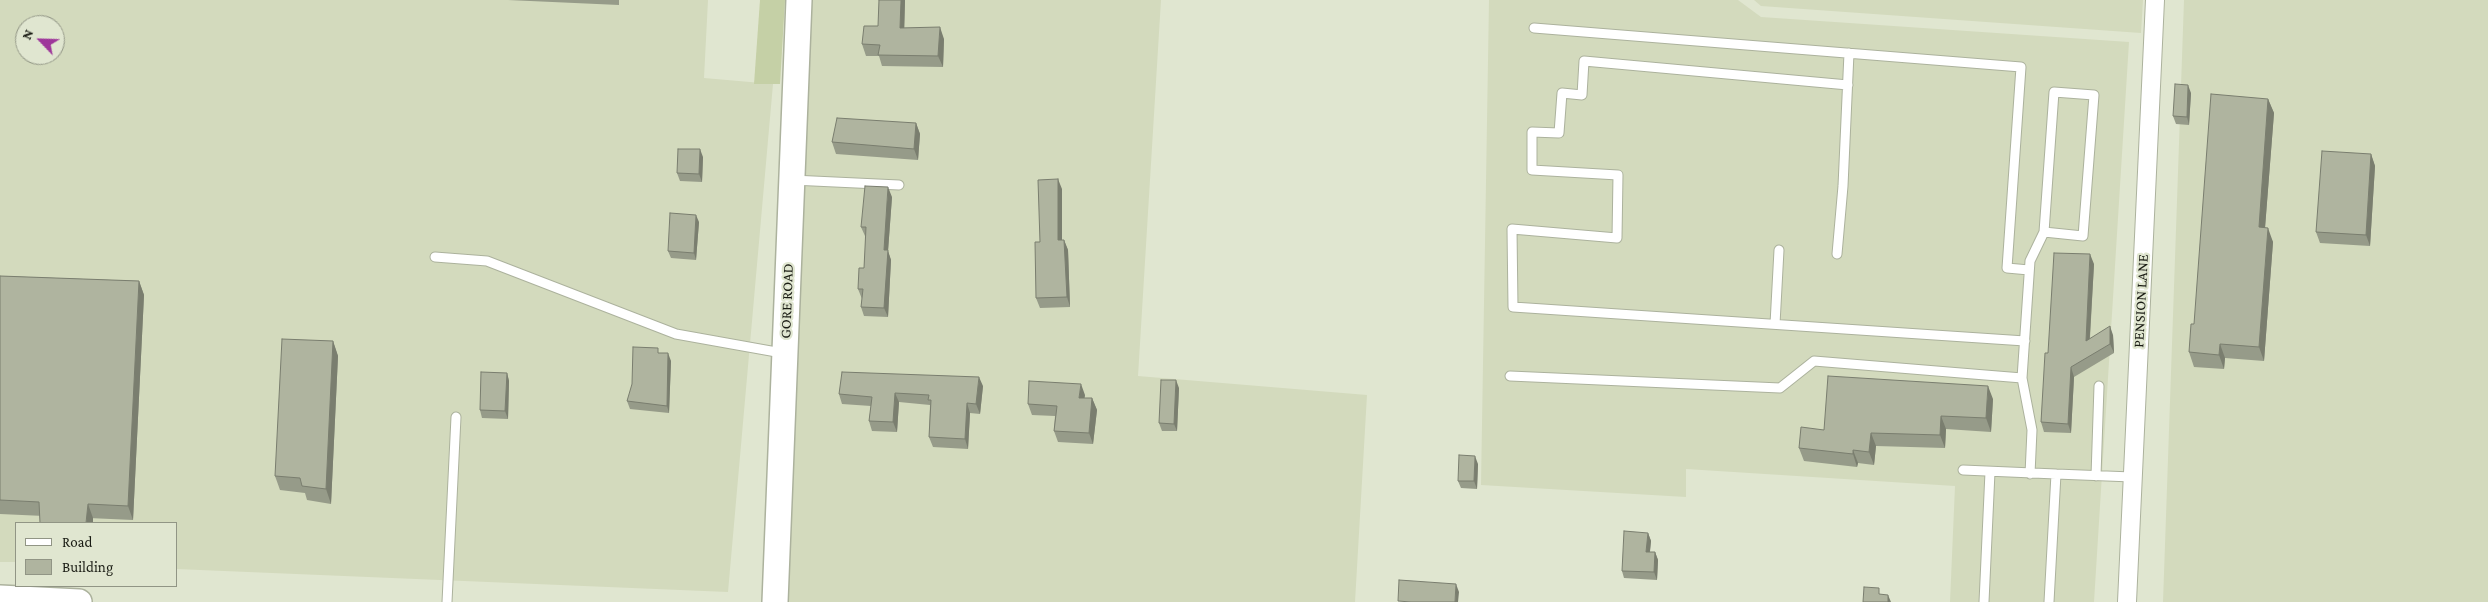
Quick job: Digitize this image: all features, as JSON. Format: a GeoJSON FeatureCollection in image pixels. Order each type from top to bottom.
{"type":"FeatureCollection","features":[{"type":"Feature","properties":{"kind":"main road","name":"GORE ROAD"},"geometry":{"type":"LineString","coordinates":[[775,602],[799,0]]}},
{"type":"Feature","properties":{"kind":"main road"},"geometry":{"type":"LineString","coordinates":[[0,598],[79,602]]}},
{"type":"Feature","properties":{"kind":"street","name":"PENSION LANE"},"geometry":{"type":"LineString","coordinates":[[2127,602],[2155,0]]}},
{"type":"Feature","properties":{"kind":"lane"},"geometry":{"type":"LineString","coordinates":[[1534,28],[2021,67],[2007,268],[2029,270]]}},
{"type":"Feature","properties":{"kind":"lane"},"geometry":{"type":"LineString","coordinates":[[1836,254],[1843,186],[1849,53]]}},
{"type":"Feature","properties":{"kind":"lane"},"geometry":{"type":"LineString","coordinates":[[1848,85],[1584,61],[1582,95],[1562,93],[1559,133],[1532,132],[1532,170],[1618,175],[1617,238],[1512,229],[1513,307],[2025,341]]}},
{"type":"Feature","properties":{"kind":"lane"},"geometry":{"type":"LineString","coordinates":[[2030,474],[2032,430],[2022,378],[2030,260],[2044,232],[2054,92],[2094,95],[2082,236],[2044,232]]}},
{"type":"Feature","properties":{"kind":"lane"},"geometry":{"type":"LineString","coordinates":[[792,180],[899,185]]}},
{"type":"Feature","properties":{"kind":"lane"},"geometry":{"type":"LineString","coordinates":[[1775,324],[1779,250]]}},
{"type":"Feature","properties":{"kind":"lane"},"geometry":{"type":"LineString","coordinates":[[434,257],[487,261],[676,334],[785,353]]}},
{"type":"Feature","properties":{"kind":"lane"},"geometry":{"type":"LineString","coordinates":[[1510,376],[1780,388],[1814,361],[2022,378]]}},
{"type":"Feature","properties":{"kind":"lane"},"geometry":{"type":"LineString","coordinates":[[2096,476],[2099,386]]}},
{"type":"Feature","properties":{"kind":"lane"},"geometry":{"type":"LineString","coordinates":[[448,602],[456,417]]}},
{"type":"Feature","properties":{"kind":"lane"},"geometry":{"type":"LineString","coordinates":[[1963,470],[2132,478]]}},
{"type":"Feature","properties":{"kind":"lane"},"geometry":{"type":"LineString","coordinates":[[1984,602],[1990,472]]}},
{"type":"Feature","properties":{"kind":"lane"},"geometry":{"type":"LineString","coordinates":[[2049,602],[2056,474]]}},
{"type":"Feature","properties":{"kind":"shaded area"},"geometry":{"type":"Polygon","coordinates":[[[0,0],[708,0],[704,78],[773,84],[728,592],[178,569],[178,522],[15,522],[15,562],[0,562],[0,0]]]}},
{"type":"Feature","properties":{"kind":"shaded area"},"geometry":{"type":"Polygon","coordinates":[[[760,0],[785,0],[780,84],[754,84],[760,0]]]}},
{"type":"Feature","properties":{"kind":"shaded area"},"geometry":{"type":"Polygon","coordinates":[[[810,0],[1161,0],[1138,376],[1367,395],[1355,602],[788,602],[784,598],[810,0]]]}},
{"type":"Feature","properties":{"kind":"shaded area"},"geometry":{"type":"Polygon","coordinates":[[[1489,0],[1738,0],[1761,17],[2129,42],[2094,602],[1950,602],[1955,486],[1686,469],[1686,497],[1481,485],[1489,0]]]}},
{"type":"Feature","properties":{"kind":"shaded area"},"geometry":{"type":"Polygon","coordinates":[[[1754,0],[2143,0],[2141,33],[1761,6],[1754,0]]]}},
{"type":"Feature","properties":{"kind":"shaded area"},"geometry":{"type":"Polygon","coordinates":[[[2184,0],[2488,0],[2488,602],[2163,602],[2184,0]]]}},
{"type":"Feature","properties":{"kind":"building"},"geometry":{"type":"Polygon","coordinates":[[[879,0],[901,0],[900,28],[940,27],[938,56],[878,55],[880,45],[862,44],[864,26],[878,26],[879,0]]]}},
{"type":"Feature","properties":{"kind":"building"},"geometry":{"type":"Polygon","coordinates":[[[2175,84],[2188,85],[2187,117],[2173,116],[2175,84]]]}},
{"type":"Feature","properties":{"kind":"building"},"geometry":{"type":"Polygon","coordinates":[[[2211,94],[2268,99],[2259,227],[2268,228],[2259,347],[2220,344],[2219,355],[2189,352],[2191,324],[2194,324],[2211,94]]]}},
{"type":"Feature","properties":{"kind":"building"},"geometry":{"type":"Polygon","coordinates":[[[837,118],[916,123],[914,149],[832,142],[837,118]]]}},
{"type":"Feature","properties":{"kind":"building"},"geometry":{"type":"Polygon","coordinates":[[[678,149],[700,149],[699,174],[677,173],[678,149]]]}},
{"type":"Feature","properties":{"kind":"building"},"geometry":{"type":"Polygon","coordinates":[[[2322,151],[2371,154],[2366,235],[2316,232],[2322,151]]]}},
{"type":"Feature","properties":{"kind":"building"},"geometry":{"type":"Polygon","coordinates":[[[1058,179],[1058,240],[1064,240],[1067,297],[1036,298],[1035,242],[1040,242],[1038,180],[1058,179]]]}},
{"type":"Feature","properties":{"kind":"building"},"geometry":{"type":"Polygon","coordinates":[[[865,186],[888,187],[884,250],[888,250],[884,308],[861,307],[863,289],[858,289],[859,268],[864,268],[866,227],[861,227],[865,186]]]}},
{"type":"Feature","properties":{"kind":"building"},"geometry":{"type":"Polygon","coordinates":[[[670,213],[696,215],[694,253],[668,251],[670,213]]]}},
{"type":"Feature","properties":{"kind":"building"},"geometry":{"type":"Polygon","coordinates":[[[2054,253],[2090,254],[2086,341],[2110,326],[2110,344],[2071,367],[2068,424],[2041,422],[2045,353],[2048,353],[2054,253]]]}},
{"type":"Feature","properties":{"kind":"building"},"geometry":{"type":"Polygon","coordinates":[[[0,276],[139,281],[128,506],[88,504],[86,522],[40,522],[39,502],[0,500],[0,276]]]}},
{"type":"Feature","properties":{"kind":"building"},"geometry":{"type":"Polygon","coordinates":[[[282,339],[333,341],[326,489],[302,486],[300,478],[275,476],[282,339]]]}},
{"type":"Feature","properties":{"kind":"building"},"geometry":{"type":"Polygon","coordinates":[[[633,347],[658,348],[658,353],[668,353],[667,406],[627,401],[632,384],[633,347]]]}},
{"type":"Feature","properties":{"kind":"building"},"geometry":{"type":"Polygon","coordinates":[[[481,372],[507,373],[505,411],[480,410],[481,372]]]}},
{"type":"Feature","properties":{"kind":"building"},"geometry":{"type":"Polygon","coordinates":[[[842,372],[979,377],[976,404],[967,403],[965,439],[929,437],[931,400],[928,400],[929,395],[895,393],[893,422],[869,421],[872,397],[839,394],[842,372]]]}},
{"type":"Feature","properties":{"kind":"building"},"geometry":{"type":"Polygon","coordinates":[[[1828,376],[1988,386],[1986,418],[1941,416],[1940,435],[1871,433],[1869,452],[1853,450],[1853,454],[1799,448],[1801,427],[1824,430],[1828,376]]]}},
{"type":"Feature","properties":{"kind":"building"},"geometry":{"type":"Polygon","coordinates":[[[1161,380],[1176,380],[1174,424],[1159,423],[1161,380]]]}},
{"type":"Feature","properties":{"kind":"building"},"geometry":{"type":"Polygon","coordinates":[[[1029,381],[1081,384],[1079,398],[1092,398],[1089,433],[1054,431],[1057,406],[1028,404],[1029,381]]]}},
{"type":"Feature","properties":{"kind":"building"},"geometry":{"type":"Polygon","coordinates":[[[1459,455],[1475,456],[1474,481],[1458,481],[1459,455]]]}},
{"type":"Feature","properties":{"kind":"building"},"geometry":{"type":"Polygon","coordinates":[[[1624,531],[1648,533],[1646,552],[1655,552],[1654,572],[1622,571],[1624,531]]]}},
{"type":"Feature","properties":{"kind":"building"},"geometry":{"type":"Polygon","coordinates":[[[1399,580],[1456,584],[1455,602],[1398,601],[1399,580]]]}},
{"type":"Feature","properties":{"kind":"building"},"geometry":{"type":"Polygon","coordinates":[[[1864,587],[1879,588],[1879,594],[1888,595],[1888,602],[1863,602],[1864,587]]]}}]}
